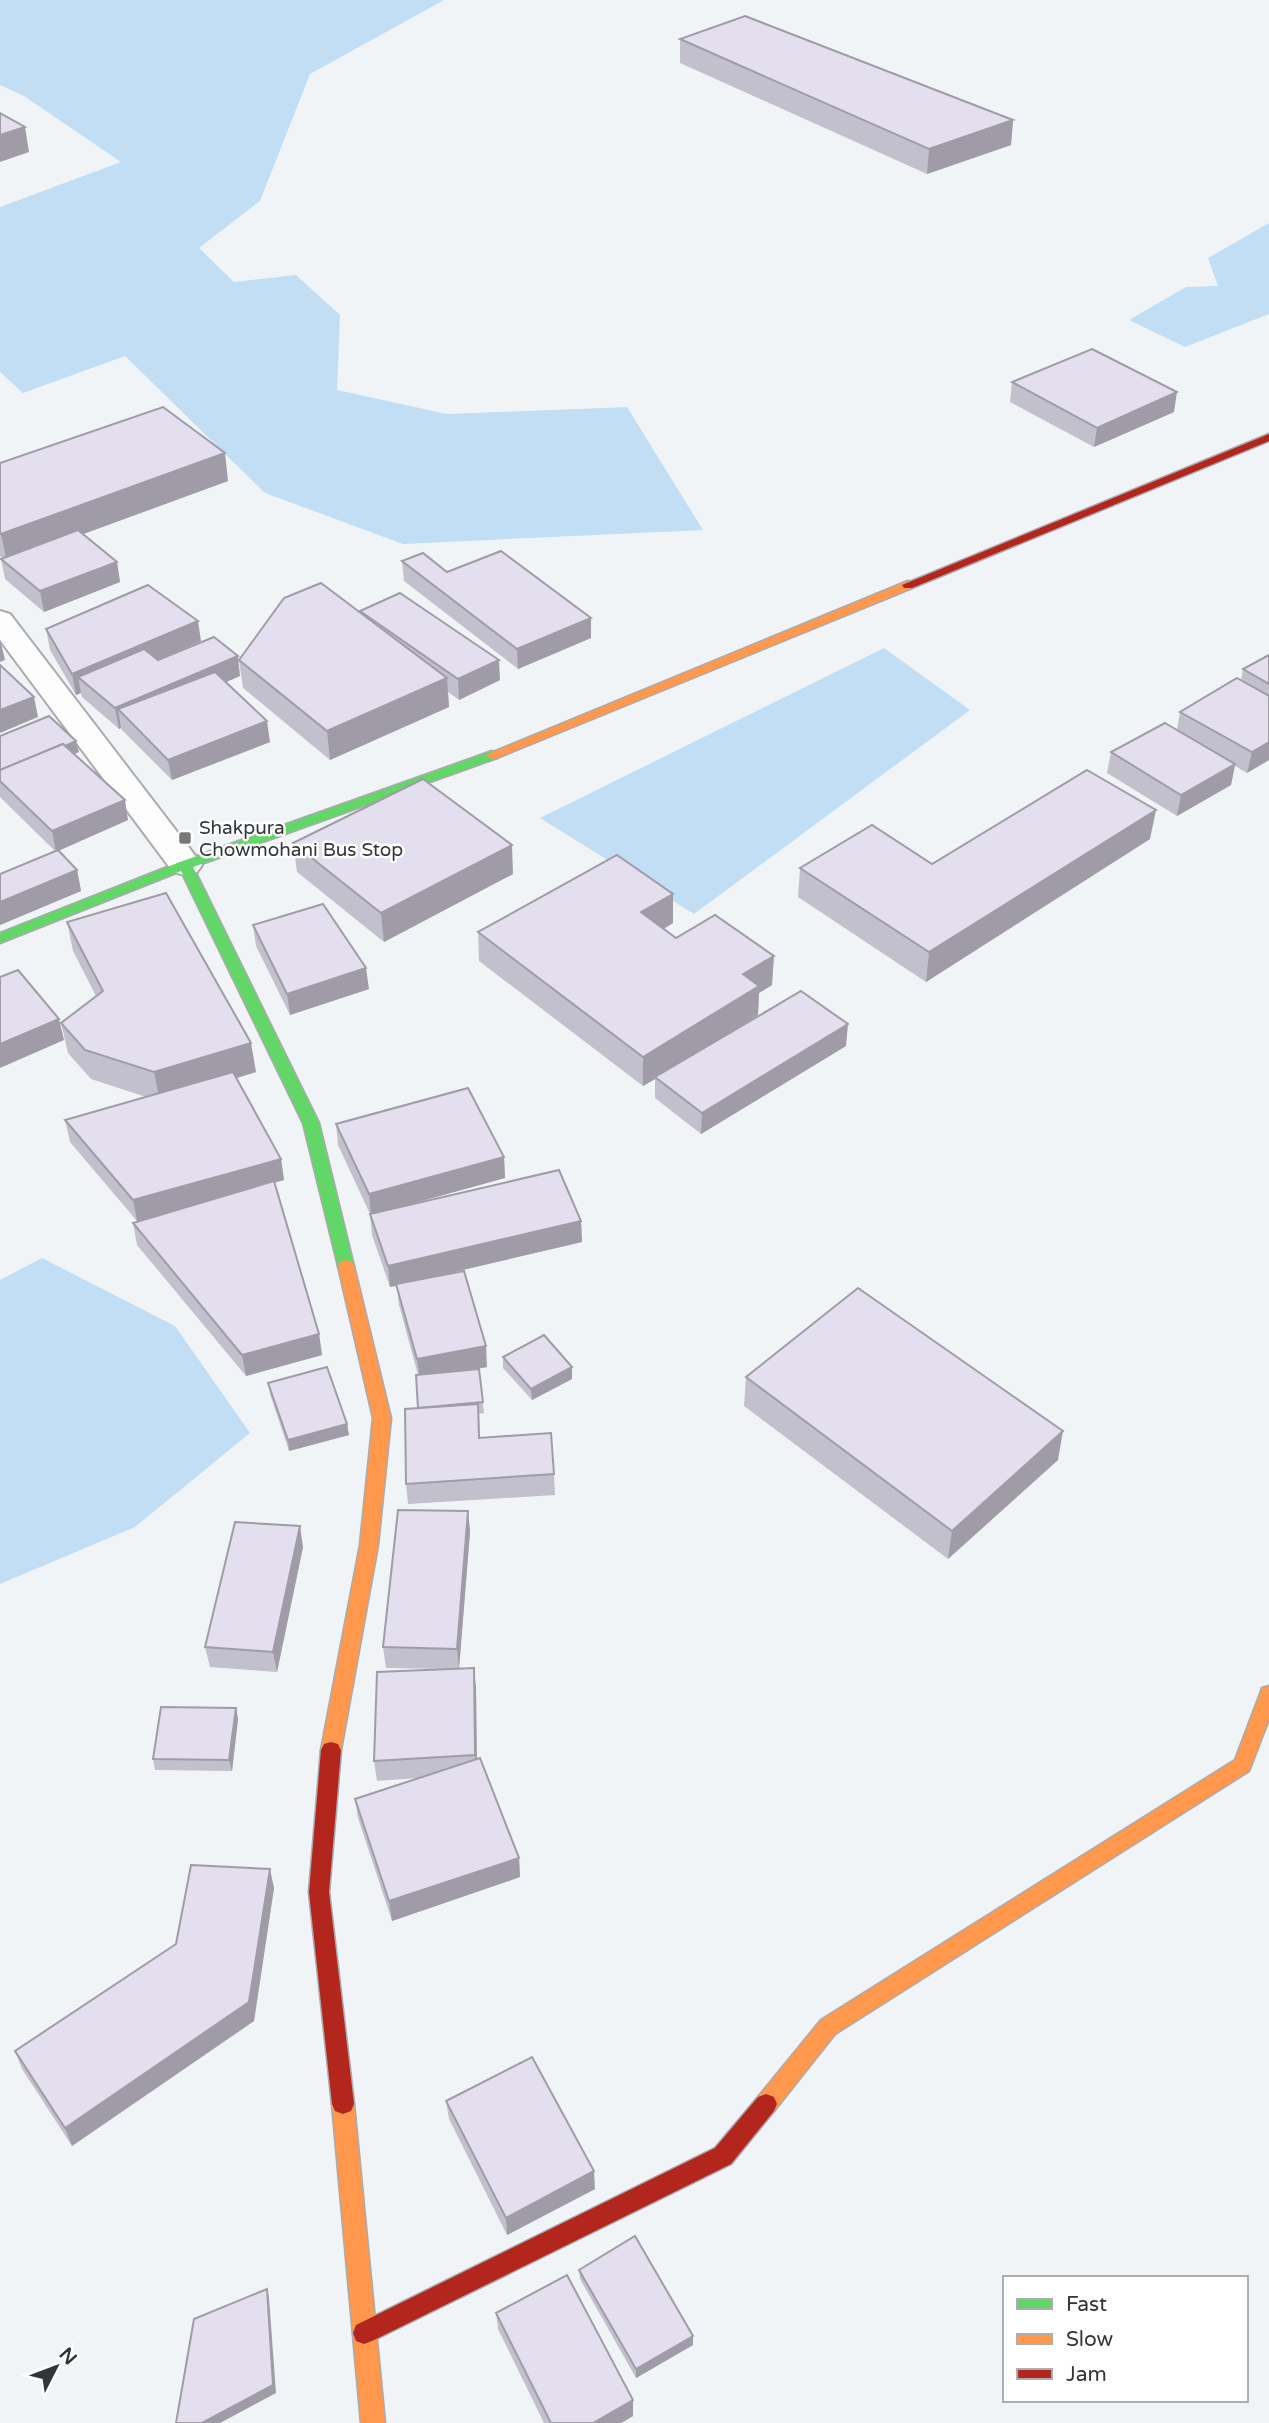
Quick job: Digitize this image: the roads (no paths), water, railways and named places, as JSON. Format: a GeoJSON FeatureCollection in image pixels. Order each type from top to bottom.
{"type":"FeatureCollection","features":[{"type":"Feature","properties":{"kind":"main road"},"geometry":{"type":"LineString","coordinates":[[0,938],[185,865],[444,775],[1269,437]]}},
{"type":"Feature","properties":{"kind":"main road"},"geometry":{"type":"LineString","coordinates":[[185,865],[311,1123],[382,1418],[369,1545],[333,1728],[319,1892],[350,2169],[373,2423]]}},
{"type":"Feature","properties":{"kind":"main road"},"geometry":{"type":"LineString","coordinates":[[364,2333],[723,2156],[828,2027],[1242,1765],[1269,1694]]}},
{"type":"Feature","properties":{"kind":"street"},"geometry":{"type":"LineString","coordinates":[[0,621],[185,865]]}},
{"type":"Feature","properties":{"kind":"water"},"geometry":{"type":"Polygon","coordinates":[[[0,0],[444,0],[310,74],[260,201],[199,248],[234,282],[296,275],[340,315],[337,390],[447,414],[627,407],[703,530],[403,544],[265,493],[125,356],[23,393],[0,372],[0,207],[121,162],[24,96],[0,85],[0,0]]]}},
{"type":"Feature","properties":{"kind":"water"},"geometry":{"type":"Polygon","coordinates":[[[1269,223],[1269,314],[1185,347],[1129,320],[1186,287],[1218,286],[1208,258],[1269,223]]]}},
{"type":"Feature","properties":{"kind":"water"},"geometry":{"type":"Polygon","coordinates":[[[884,648],[970,710],[694,914],[540,818],[884,648]]]}},
{"type":"Feature","properties":{"kind":"water"},"geometry":{"type":"Polygon","coordinates":[[[42,1258],[175,1326],[250,1433],[135,1527],[0,1584],[0,1280],[42,1258]]]}},
{"type":"Feature","properties":{"kind":"place","name":"Shakpura Chowmohani Bus Stop"},"geometry":{"type":"Point","coordinates":[185,838]}}]}
